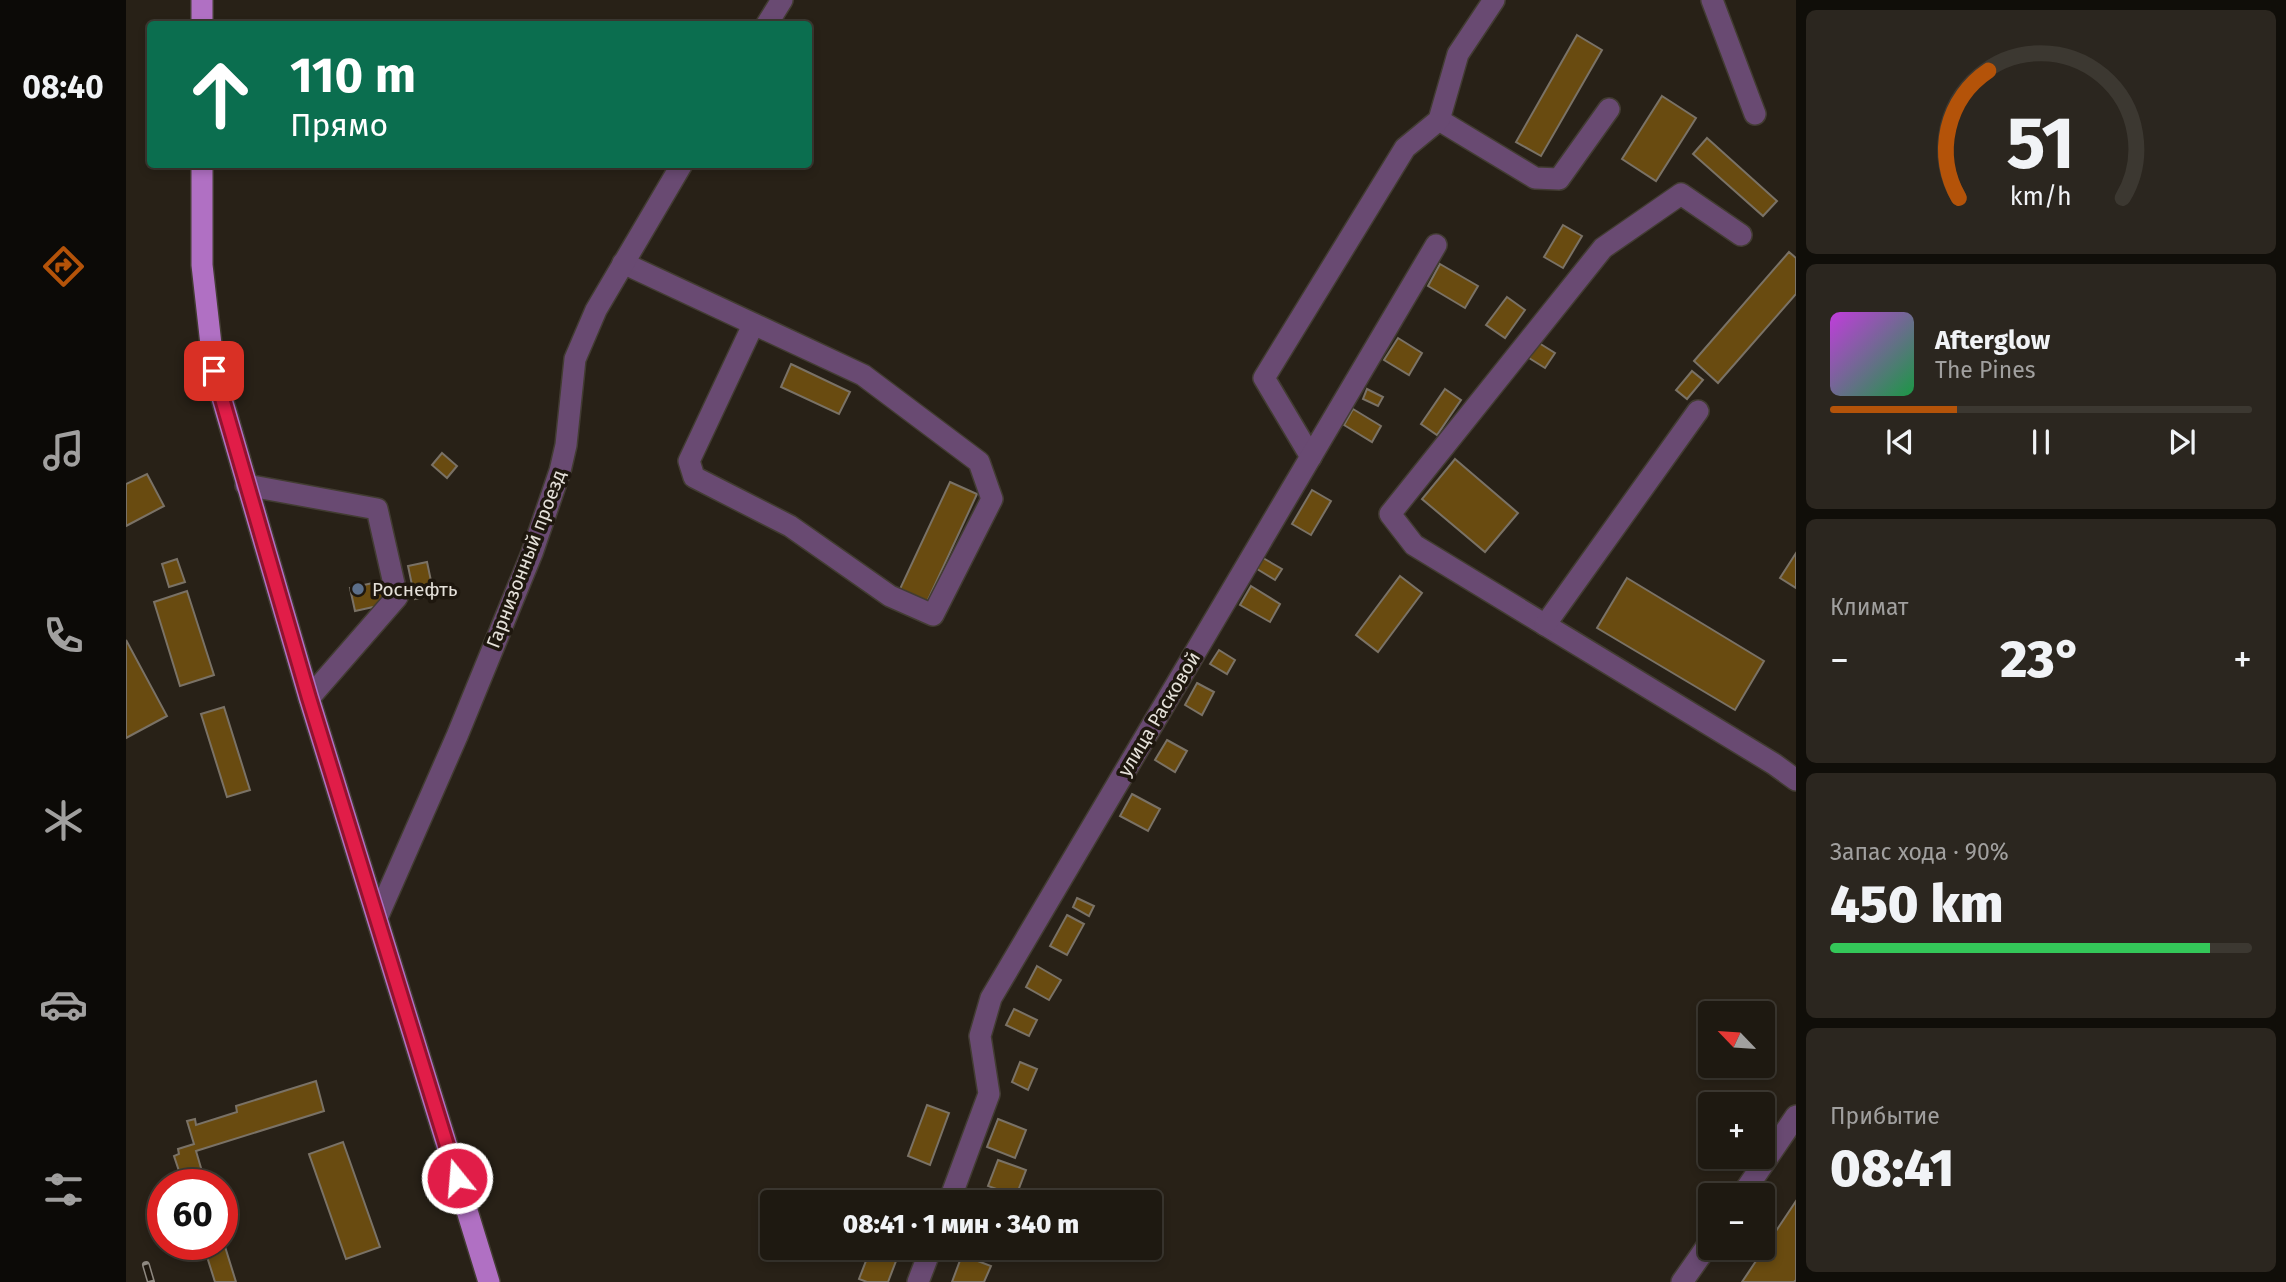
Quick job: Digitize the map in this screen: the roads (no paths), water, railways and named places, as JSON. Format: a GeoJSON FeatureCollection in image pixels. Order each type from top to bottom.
{"type":"FeatureCollection","features":[{"type":"Feature","properties":{"kind":"main road"},"geometry":{"type":"LineString","coordinates":[[202,0],[202,21]]}},
{"type":"Feature","properties":{"kind":"main road"},"geometry":{"type":"LineString","coordinates":[[202,168],[202,265],[214,371],[309,698],[489,1282]]}},
{"type":"Feature","properties":{"kind":"street"},"geometry":{"type":"LineString","coordinates":[[769,21],[782,0]]}},
{"type":"Feature","properties":{"kind":"street"},"geometry":{"type":"LineString","coordinates":[[1311,457],[1264,378],[1405,148],[1439,120],[1458,54],[1494,0]]}},
{"type":"Feature","properties":{"kind":"street"},"geometry":{"type":"LineString","coordinates":[[1712,0],[1755,114]]}},
{"type":"Feature","properties":{"kind":"street"},"geometry":{"type":"LineString","coordinates":[[1439,120],[1535,178],[1559,179],[1609,109]]}},
{"type":"Feature","properties":{"kind":"street","name":"Гарнизонный проезд"},"geometry":{"type":"LineString","coordinates":[[377,918],[457,736],[532,553],[566,445],[575,359],[596,310],[680,168]]}},
{"type":"Feature","properties":{"kind":"street"},"geometry":{"type":"LineString","coordinates":[[1741,235],[1681,194],[1603,248],[1390,514],[1414,545],[1774,764],[1796,780]]}},
{"type":"Feature","properties":{"kind":"street","name":"улица Расковой"},"geometry":{"type":"LineString","coordinates":[[953,1190],[989,1094],[980,1036],[991,998],[1436,245]]}},
{"type":"Feature","properties":{"kind":"street"},"geometry":{"type":"LineString","coordinates":[[623,263],[863,375],[979,462],[992,499],[933,615],[890,596],[790,526],[694,477],[689,461],[753,325]]}},
{"type":"Feature","properties":{"kind":"street"},"geometry":{"type":"LineString","coordinates":[[1545,625],[1698,411]]}},
{"type":"Feature","properties":{"kind":"street"},"geometry":{"type":"LineString","coordinates":[[246,485],[377,509],[397,597],[309,698]]}},
{"type":"Feature","properties":{"kind":"street"},"geometry":{"type":"LineString","coordinates":[[1749,1183],[1796,1116]]}},
{"type":"Feature","properties":{"kind":"street"},"geometry":{"type":"LineString","coordinates":[[1682,1282],[1698,1259]]}},
{"type":"Feature","properties":{"kind":"street"},"geometry":{"type":"LineString","coordinates":[[918,1282],[926,1260]]}},
{"type":"Feature","properties":{"kind":"railway"},"geometry":{"type":"LineString","coordinates":[[146,1265],[151,1282]]}},
{"type":"Feature","properties":{"kind":"place","name":"Роснефть"},"geometry":{"type":"Point","coordinates":[358,589]}}]}
